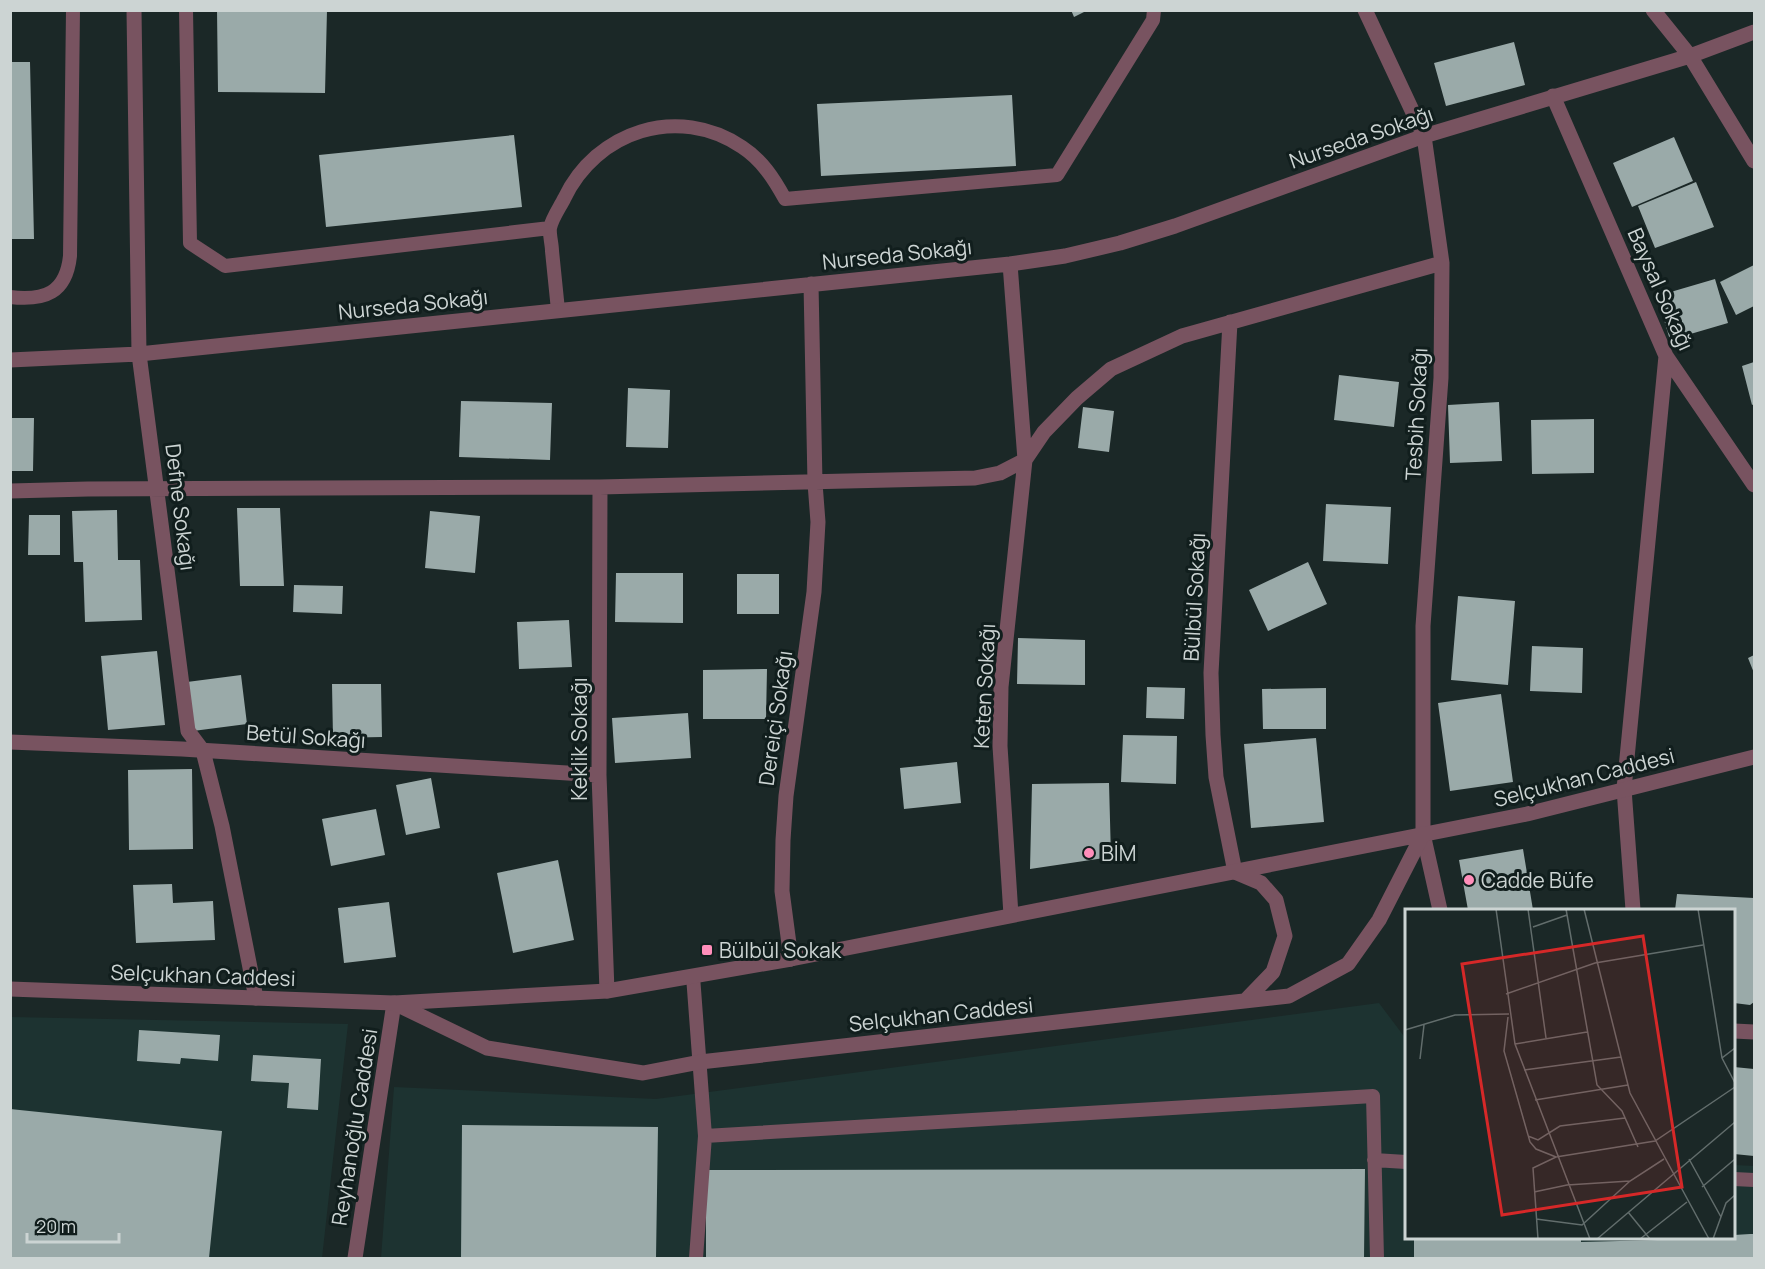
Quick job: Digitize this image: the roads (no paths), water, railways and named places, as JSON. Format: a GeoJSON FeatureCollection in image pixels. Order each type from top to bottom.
{"type":"FeatureCollection","features":[{"type":"Feature","properties":{"kind":"street","name":"Defne Sokağı"},"geometry":{"type":"LineString","coordinates":[[134,10],[139,354],[188,731],[203,751],[222,826],[256,998]]}},
{"type":"Feature","properties":{"kind":"street","name":"Tesbih Sokağı"},"geometry":{"type":"LineString","coordinates":[[1365,10],[1424,136],[1442,263],[1441,378],[1424,626],[1424,834],[1440,909]]}},
{"type":"Feature","properties":{"kind":"street"},"geometry":{"type":"LineString","coordinates":[[1653,10],[1690,56],[1755,161]]}},
{"type":"Feature","properties":{"kind":"street","name":"Nurseda Sokağı"},"geometry":{"type":"LineString","coordinates":[[10,360],[139,354],[1010,264],[1065,256],[1120,243],[1175,226],[1424,136],[1690,56],[1755,32]]}},
{"type":"Feature","properties":{"kind":"street","name":"Baysal Sokağı"},"geometry":{"type":"LineString","coordinates":[[1553,96],[1666,356],[1755,485]]}},
{"type":"Feature","properties":{"kind":"street"},"geometry":{"type":"LineString","coordinates":[[10,491],[600,487],[975,478],[1000,473],[1025,460],[1044,432],[1077,398],[1111,369],[1182,336],[1442,263]]}},
{"type":"Feature","properties":{"kind":"street","name":"Keten Sokağı"},"geometry":{"type":"LineString","coordinates":[[1010,264],[1025,460],[1001,687],[1000,746],[1011,915]]}},
{"type":"Feature","properties":{"kind":"street","name":"Dereiçi Sokağı"},"geometry":{"type":"LineString","coordinates":[[791,959],[782,891],[783,840],[789,766],[814,592],[818,522],[815,483],[811,284]]}},
{"type":"Feature","properties":{"kind":"street","name":"Bülbül Sokağı"},"geometry":{"type":"LineString","coordinates":[[1230,322],[1211,673],[1216,777],[1235,872]]}},
{"type":"Feature","properties":{"kind":"street"},"geometry":{"type":"LineString","coordinates":[[1633,909],[1624,789],[1666,356]]}},
{"type":"Feature","properties":{"kind":"street","name":"Keklik Sokağı"},"geometry":{"type":"LineString","coordinates":[[600,487],[599,775],[607,990]]}},
{"type":"Feature","properties":{"kind":"street","name":"Betül Sokağı"},"geometry":{"type":"LineString","coordinates":[[10,742],[203,751],[599,775]]}},
{"type":"Feature","properties":{"kind":"street","name":"Selçukhan Caddesi"},"geometry":{"type":"LineString","coordinates":[[10,989],[394,1003],[607,990],[791,959],[1527,814],[1755,757]]}},
{"type":"Feature","properties":{"kind":"street","name":"Selçukhan Caddesi"},"geometry":{"type":"LineString","coordinates":[[394,1003],[487,1048],[643,1073],[700,1062],[1289,996],[1348,964],[1378,920],[1424,834]]}},
{"type":"Feature","properties":{"kind":"street"},"geometry":{"type":"LineString","coordinates":[[1235,872],[1261,883],[1276,900],[1285,936],[1273,972],[1245,1001]]}},
{"type":"Feature","properties":{"kind":"street","name":"Reyhanoğlu Caddesi"},"geometry":{"type":"LineString","coordinates":[[355,1258],[394,1003]]}},
{"type":"Feature","properties":{"kind":"street"},"geometry":{"type":"LineString","coordinates":[[1735,1031],[1755,1032]]}},
{"type":"Feature","properties":{"kind":"lane"},"geometry":{"type":"LineString","coordinates":[[10,297],[47,296],[63,282],[69,269],[73,10]]}},
{"type":"Feature","properties":{"kind":"lane"},"geometry":{"type":"LineString","coordinates":[[186,10],[190,243],[225,266],[550,228]]}},
{"type":"Feature","properties":{"kind":"lane"},"geometry":{"type":"LineString","coordinates":[[558,310],[550,228],[571,184],[584,166],[600,151],[619,139],[639,131],[682,126],[723,137],[742,147],[758,160],[772,176],[785,199],[1057,175],[1153,20],[1154,10]]}},
{"type":"Feature","properties":{"kind":"lane"},"geometry":{"type":"LineString","coordinates":[[693,976],[705,1136],[696,1258]]}},
{"type":"Feature","properties":{"kind":"lane"},"geometry":{"type":"LineString","coordinates":[[705,1136],[1373,1096],[1377,1258]]}},
{"type":"Feature","properties":{"kind":"lane"},"geometry":{"type":"LineString","coordinates":[[1374,1160],[1405,1162]]}},
{"type":"Feature","properties":{"kind":"lane"},"geometry":{"type":"LineString","coordinates":[[1735,1179],[1755,1180]]}},
{"type":"Feature","properties":{"kind":"place","name":"BİM"},"geometry":{"type":"Point","coordinates":[1089,853]}},
{"type":"Feature","properties":{"kind":"place","name":"Cadde Büfe"},"geometry":{"type":"Point","coordinates":[1469,880]}},
{"type":"Feature","properties":{"kind":"place","name":"Bülbül Sokak"},"geometry":{"type":"Point","coordinates":[707,950]}}]}
